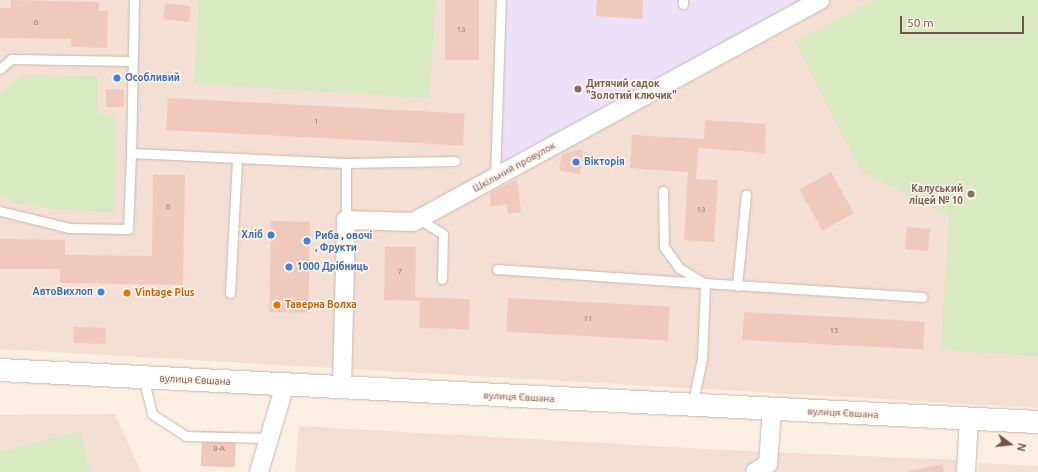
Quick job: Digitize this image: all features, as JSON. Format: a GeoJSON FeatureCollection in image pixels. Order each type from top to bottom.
{"type":"FeatureCollection","features":[{"type":"Feature","properties":{"kind":"main road","name":"вулиця Євшана"},"geometry":{"type":"LineString","coordinates":[[0,370],[1038,422]]}},
{"type":"Feature","properties":{"kind":"street","name":"Шкільний провулок"},"geometry":{"type":"LineString","coordinates":[[346,220],[413,222],[821,0]]}},
{"type":"Feature","properties":{"kind":"street"},"geometry":{"type":"LineString","coordinates":[[342,388],[346,220]]}},
{"type":"Feature","properties":{"kind":"street"},"geometry":{"type":"LineString","coordinates":[[259,472],[285,385]]}},
{"type":"Feature","properties":{"kind":"street"},"geometry":{"type":"LineString","coordinates":[[755,472],[768,464],[772,409]]}},
{"type":"Feature","properties":{"kind":"street"},"geometry":{"type":"LineString","coordinates":[[966,472],[969,419]]}},
{"type":"Feature","properties":{"kind":"lane"},"geometry":{"type":"LineString","coordinates":[[0,211],[70,228],[128,229],[134,0]]}},
{"type":"Feature","properties":{"kind":"lane"},"geometry":{"type":"LineString","coordinates":[[495,177],[501,0]]}},
{"type":"Feature","properties":{"kind":"lane"},"geometry":{"type":"LineString","coordinates":[[0,69],[11,59],[132,61]]}},
{"type":"Feature","properties":{"kind":"lane"},"geometry":{"type":"LineString","coordinates":[[131,153],[346,163],[456,161]]}},
{"type":"Feature","properties":{"kind":"lane"},"geometry":{"type":"LineString","coordinates":[[230,293],[237,158]]}},
{"type":"Feature","properties":{"kind":"lane"},"geometry":{"type":"LineString","coordinates":[[346,163],[346,220]]}},
{"type":"Feature","properties":{"kind":"lane"},"geometry":{"type":"LineString","coordinates":[[663,191],[664,247],[679,268],[705,283]]}},
{"type":"Feature","properties":{"kind":"lane"},"geometry":{"type":"LineString","coordinates":[[737,286],[746,194]]}},
{"type":"Feature","properties":{"kind":"lane"},"geometry":{"type":"LineString","coordinates":[[419,219],[443,234],[442,279]]}},
{"type":"Feature","properties":{"kind":"lane"},"geometry":{"type":"LineString","coordinates":[[497,269],[737,286],[923,297]]}},
{"type":"Feature","properties":{"kind":"lane"},"geometry":{"type":"LineString","coordinates":[[692,405],[702,359],[705,283]]}},
{"type":"Feature","properties":{"kind":"lane"},"geometry":{"type":"LineString","coordinates":[[143,377],[152,414],[186,436],[270,438]]}},
{"type":"Feature","properties":{"kind":"shaded area"},"geometry":{"type":"Polygon","coordinates":[[[0,0],[1038,0],[1038,408],[0,349],[0,0]]]}},
{"type":"Feature","properties":{"kind":"shaded area","name":"Дитячий садок \"Золотий ключик\""},"geometry":{"type":"Polygon","coordinates":[[[502,0],[821,0],[495,177],[502,0]]]}},
{"type":"Feature","properties":{"kind":"shaded area"},"geometry":{"type":"Polygon","coordinates":[[[115,414],[141,472],[0,472],[0,415],[115,414]]]}},
{"type":"Feature","properties":{"kind":"shaded area"},"geometry":{"type":"Polygon","coordinates":[[[299,426],[742,451],[957,460],[956,472],[295,472],[299,426]]]}},
{"type":"Feature","properties":{"kind":"shaded area"},"geometry":{"type":"Polygon","coordinates":[[[979,463],[1038,466],[1038,472],[978,472],[979,463]]]}},
{"type":"Feature","properties":{"kind":"green space"},"geometry":{"type":"Polygon","coordinates":[[[199,0],[436,0],[429,98],[194,84],[199,0]]]}},
{"type":"Feature","properties":{"kind":"green space","name":"Калуський ліцей № 10"},"geometry":{"type":"Polygon","coordinates":[[[875,0],[1038,0],[1038,356],[941,350],[949,216],[861,171],[795,41],[875,0]]]}},
{"type":"Feature","properties":{"kind":"green space"},"geometry":{"type":"Polygon","coordinates":[[[22,75],[98,76],[97,114],[115,116],[115,212],[52,209],[18,203],[0,196],[0,93],[22,75]]]}},
{"type":"Feature","properties":{"kind":"green space"},"geometry":{"type":"Polygon","coordinates":[[[81,431],[90,472],[0,472],[0,452],[81,431]]]}},
{"type":"Feature","properties":{"kind":"building"},"geometry":{"type":"Polygon","coordinates":[[[11,0],[99,2],[99,11],[108,11],[107,48],[71,47],[71,39],[0,38],[0,8],[11,8],[11,0]]]}},
{"type":"Feature","properties":{"kind":"building"},"geometry":{"type":"Polygon","coordinates":[[[445,0],[479,0],[479,60],[445,60],[445,0]]]}},
{"type":"Feature","properties":{"kind":"building"},"geometry":{"type":"Polygon","coordinates":[[[597,0],[643,0],[642,19],[596,16],[597,0]]]}},
{"type":"Feature","properties":{"kind":"building"},"geometry":{"type":"Polygon","coordinates":[[[165,3],[191,6],[189,22],[163,19],[165,3]]]}},
{"type":"Feature","properties":{"kind":"building"},"geometry":{"type":"Polygon","coordinates":[[[106,89],[124,89],[124,107],[106,107],[106,89]]]}},
{"type":"Feature","properties":{"kind":"building"},"geometry":{"type":"Polygon","coordinates":[[[168,98],[465,114],[463,145],[166,130],[168,98]]]}},
{"type":"Feature","properties":{"kind":"building"},"geometry":{"type":"Polygon","coordinates":[[[705,120],[766,124],[765,153],[698,148],[696,179],[718,180],[714,242],[684,240],[688,172],[630,168],[632,135],[704,139],[705,120]]]}},
{"type":"Feature","properties":{"kind":"building"},"geometry":{"type":"Polygon","coordinates":[[[583,149],[580,175],[559,170],[562,154],[583,149]]]}},
{"type":"Feature","properties":{"kind":"building"},"geometry":{"type":"Polygon","coordinates":[[[831,172],[854,213],[822,231],[800,189],[831,172]]]}},
{"type":"Feature","properties":{"kind":"building"},"geometry":{"type":"Polygon","coordinates":[[[153,175],[185,175],[183,285],[60,283],[60,269],[0,269],[0,239],[65,240],[65,255],[152,256],[153,175]]]}},
{"type":"Feature","properties":{"kind":"building"},"geometry":{"type":"Polygon","coordinates":[[[517,179],[521,212],[508,214],[507,204],[491,207],[490,193],[517,179]]]}},
{"type":"Feature","properties":{"kind":"building","name":"1000 Дрібниць"},"geometry":{"type":"Polygon","coordinates":[[[271,221],[310,222],[308,313],[269,312],[271,221]]]}},
{"type":"Feature","properties":{"kind":"building"},"geometry":{"type":"Polygon","coordinates":[[[907,227],[930,229],[928,251],[905,249],[907,227]]]}},
{"type":"Feature","properties":{"kind":"building"},"geometry":{"type":"Polygon","coordinates":[[[385,247],[416,247],[415,297],[470,299],[469,329],[419,328],[420,301],[384,300],[385,247]]]}},
{"type":"Feature","properties":{"kind":"building"},"geometry":{"type":"Polygon","coordinates":[[[508,298],[670,306],[668,340],[506,332],[508,298]]]}},
{"type":"Feature","properties":{"kind":"building"},"geometry":{"type":"Polygon","coordinates":[[[744,312],[925,321],[923,349],[743,340],[744,312]]]}},
{"type":"Feature","properties":{"kind":"building"},"geometry":{"type":"Polygon","coordinates":[[[74,327],[106,328],[105,344],[73,343],[74,327]]]}},
{"type":"Feature","properties":{"kind":"building"},"geometry":{"type":"Polygon","coordinates":[[[202,431],[236,432],[235,467],[201,466],[202,431]]]}},
{"type":"Feature","properties":{"kind":"building"},"geometry":{"type":"Polygon","coordinates":[[[943,464],[944,472],[909,471],[943,464]]]}},
{"type":"Feature","properties":{"kind":"place","name":"Особливий"},"geometry":{"type":"Point","coordinates":[117,78]}},
{"type":"Feature","properties":{"kind":"place","name":"Дитячий садок \"Золотий ключик\""},"geometry":{"type":"Point","coordinates":[578,89]}},
{"type":"Feature","properties":{"kind":"place","name":"Вікторія"},"geometry":{"type":"Point","coordinates":[576,162]}},
{"type":"Feature","properties":{"kind":"place","name":"Калуський ліцей № 10"},"geometry":{"type":"Point","coordinates":[971,194]}},
{"type":"Feature","properties":{"kind":"place","name":"Хліб"},"geometry":{"type":"Point","coordinates":[271,235]}},
{"type":"Feature","properties":{"kind":"place","name":"Риба , овочі , Фрукти"},"geometry":{"type":"Point","coordinates":[307,241]}},
{"type":"Feature","properties":{"kind":"place","name":"1000 Дрібниць"},"geometry":{"type":"Point","coordinates":[289,267]}},
{"type":"Feature","properties":{"kind":"place","name":"АвтоВихлоп"},"geometry":{"type":"Point","coordinates":[101,292]}},
{"type":"Feature","properties":{"kind":"place","name":"Vintage Plus"},"geometry":{"type":"Point","coordinates":[127,293]}},
{"type":"Feature","properties":{"kind":"place","name":"Таверна Волха"},"geometry":{"type":"Point","coordinates":[277,305]}}]}
